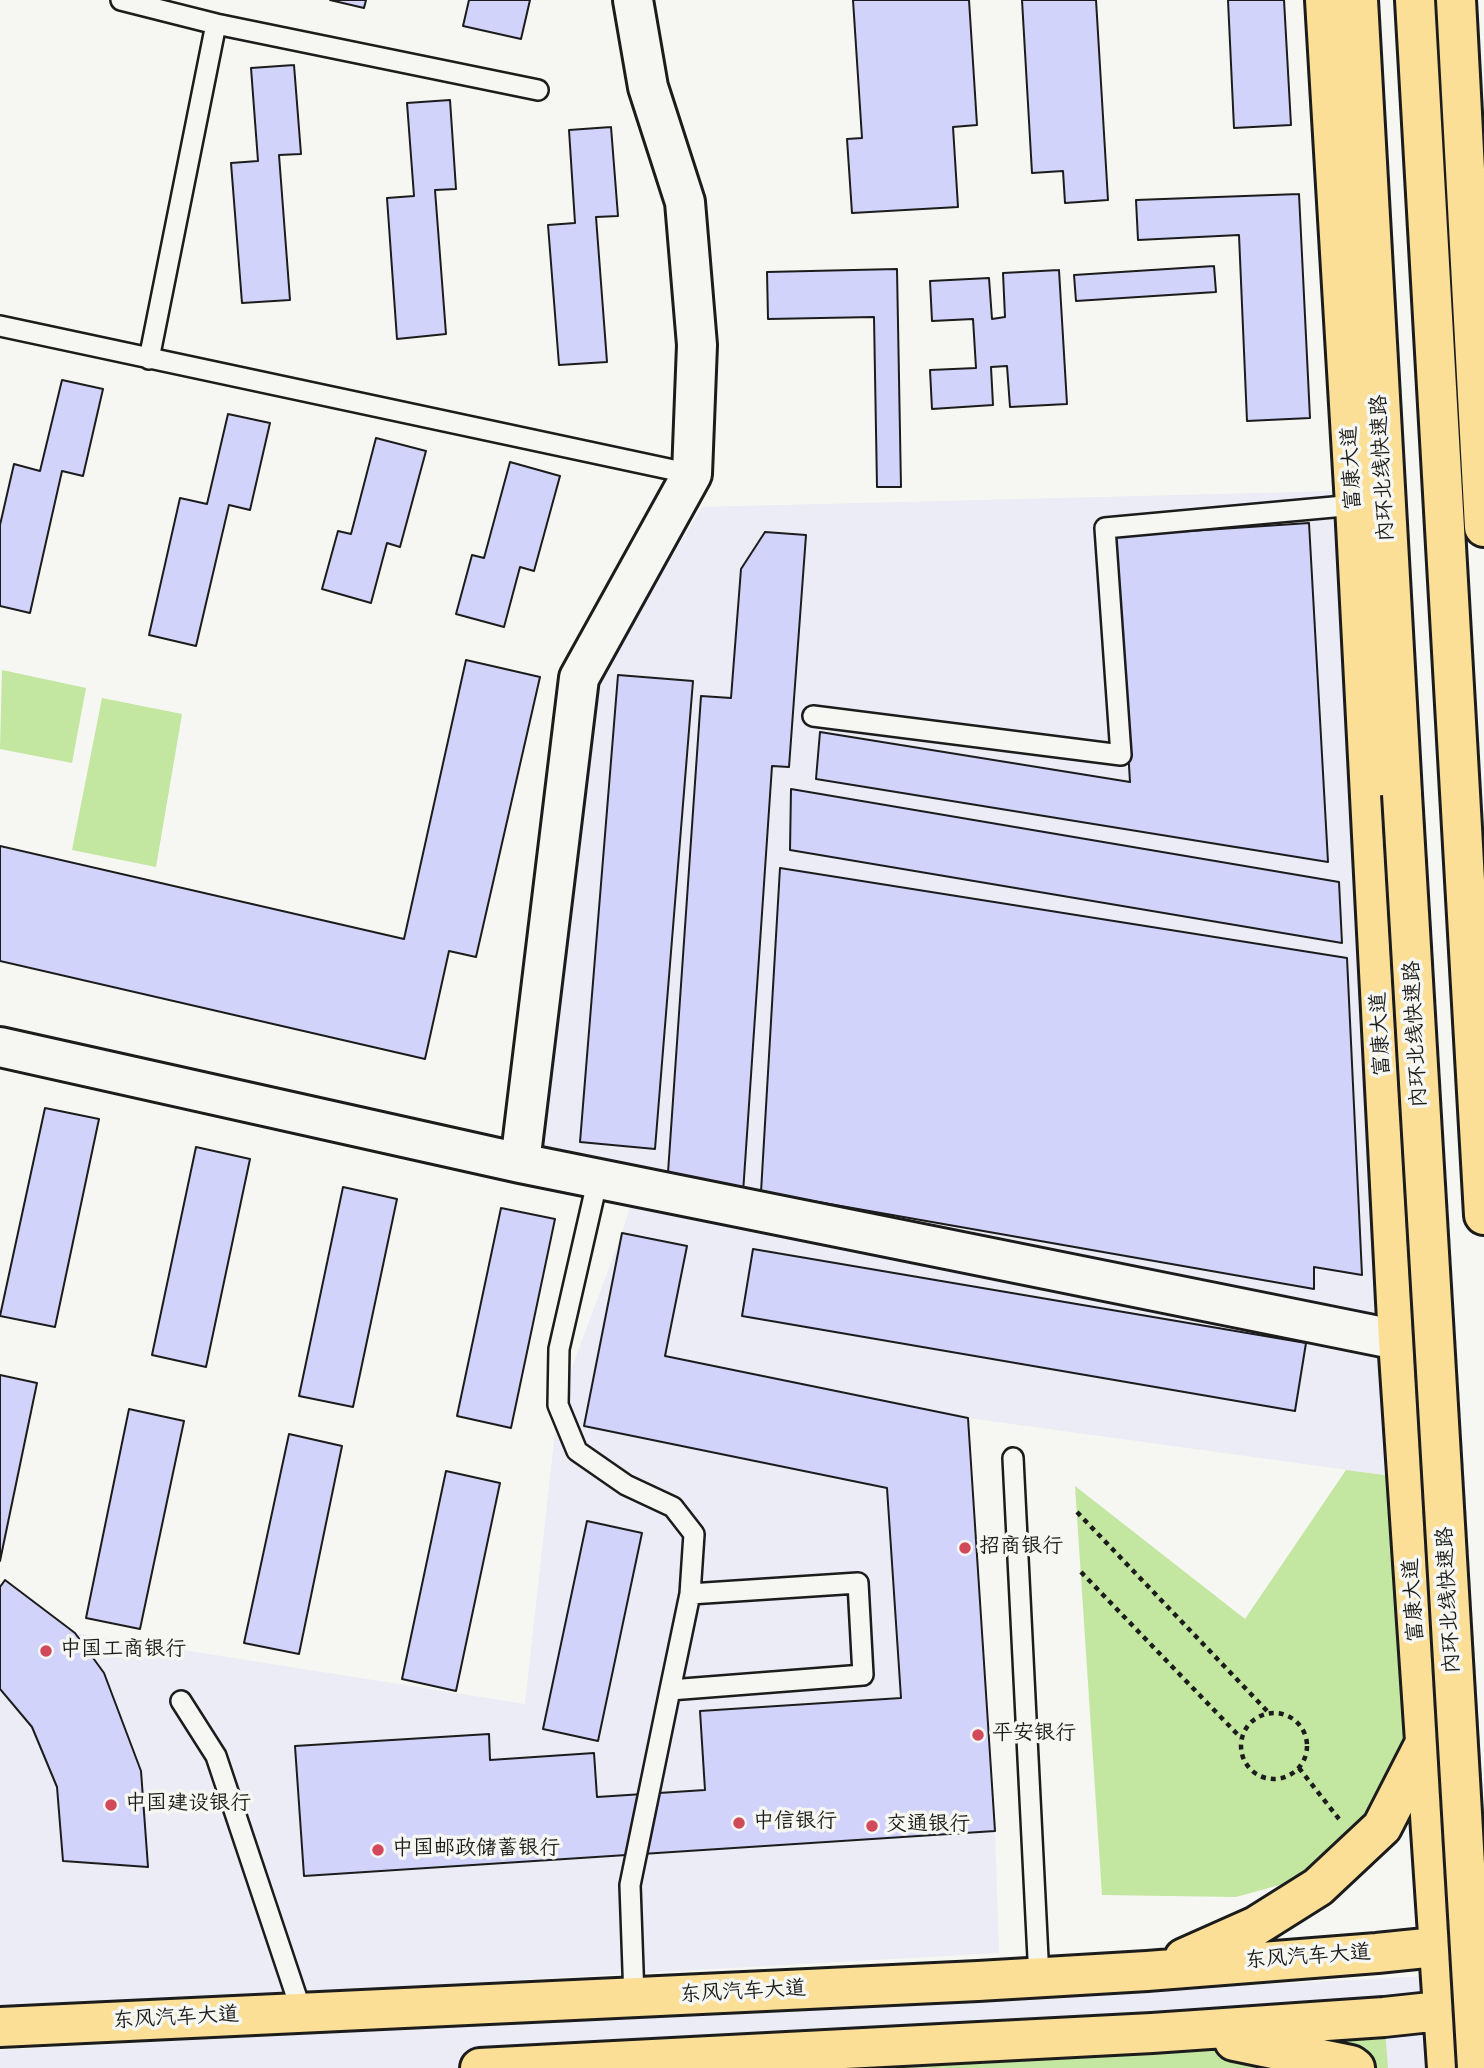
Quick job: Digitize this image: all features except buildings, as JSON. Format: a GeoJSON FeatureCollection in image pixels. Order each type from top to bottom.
{"type":"FeatureCollection","features":[{"type":"Feature","properties":{"kind":"main road","name":"富康大道"},"geometry":{"type":"LineString","coordinates":[[1325,0],[1355,505],[1398,1340],[1447,2068]]}},
{"type":"Feature","properties":{"kind":"main road","name":"内环北线快速路"},"geometry":{"type":"LineString","coordinates":[[1358,0],[1477,2068]]}},
{"type":"Feature","properties":{"kind":"main road"},"geometry":{"type":"LineString","coordinates":[[1415,0],[1484,1215]]}},
{"type":"Feature","properties":{"kind":"main road"},"geometry":{"type":"LineString","coordinates":[[1456,0],[1474,110],[1484,527]]}},
{"type":"Feature","properties":{"kind":"main road"},"geometry":{"type":"LineString","coordinates":[[1159,1970],[1256,1926],[1318,1887],[1382,1827],[1425,1743]]}},
{"type":"Feature","properties":{"kind":"main road","name":"东风汽车大道"},"geometry":{"type":"LineString","coordinates":[[0,2027],[1039,1978],[1484,1942]]}},
{"type":"Feature","properties":{"kind":"main road"},"geometry":{"type":"LineString","coordinates":[[480,2068],[703,2062],[1184,2031],[1484,2006]]}},
{"type":"Feature","properties":{"kind":"main road"},"geometry":{"type":"LineString","coordinates":[[1184,2031],[1355,2068]]}},
{"type":"Feature","properties":{"kind":"street"},"geometry":{"type":"LineString","coordinates":[[520,1163],[579,678],[692,474],[697,345],[685,202],[648,87],[633,0]]}},
{"type":"Feature","properties":{"kind":"street"},"geometry":{"type":"LineString","coordinates":[[0,1047],[520,1163],[1398,1340]]}},
{"type":"Feature","properties":{"kind":"lane"},"geometry":{"type":"LineString","coordinates":[[121,0],[216,24],[538,90]]}},
{"type":"Feature","properties":{"kind":"lane"},"geometry":{"type":"LineString","coordinates":[[149,359],[216,24]]}},
{"type":"Feature","properties":{"kind":"lane"},"geometry":{"type":"LineString","coordinates":[[0,326],[692,474]]}},
{"type":"Feature","properties":{"kind":"lane"},"geometry":{"type":"LineString","coordinates":[[813,716],[1121,755],[1105,528],[1355,505]]}},
{"type":"Feature","properties":{"kind":"lane"},"geometry":{"type":"LineString","coordinates":[[598,1178],[559,1349],[558,1405],[577,1451],[626,1485],[673,1507],[694,1534],[691,1594],[630,1885],[634,1998]]}},
{"type":"Feature","properties":{"kind":"lane"},"geometry":{"type":"LineString","coordinates":[[1013,1458],[1039,1978]]}},
{"type":"Feature","properties":{"kind":"lane"},"geometry":{"type":"LineString","coordinates":[[670,1690],[863,1675],[858,1583],[691,1594]]}},
{"type":"Feature","properties":{"kind":"lane"},"geometry":{"type":"LineString","coordinates":[[181,1701],[216,1756],[302,2013]]}},
{"type":"Feature","properties":{"kind":"path"},"geometry":{"type":"LineString","coordinates":[[1077,1512],[1269,1713]]}},
{"type":"Feature","properties":{"kind":"path"},"geometry":{"type":"LineString","coordinates":[[1081,1572],[1241,1738]]}},
{"type":"Feature","properties":{"kind":"path"},"geometry":{"type":"LineString","coordinates":[[1269,1713],[1284,1714],[1294,1719],[1306,1737],[1305,1759],[1290,1776],[1268,1780],[1249,1769],[1243,1760],[1241,1738],[1245,1728],[1253,1720],[1269,1713]]}},
{"type":"Feature","properties":{"kind":"path"},"geometry":{"type":"LineString","coordinates":[[1299,1768],[1361,1847]]}},
{"type":"Feature","properties":{"kind":"shaded area"},"geometry":{"type":"Polygon","coordinates":[[[1338,491],[1407,1478],[968,1418],[995,1831],[999,1953],[0,2009],[0,1587],[5,1580],[75,1633],[525,1704],[558,1405],[622,1233],[636,1187],[541,1166],[597,682],[702,507],[1338,491]]]}},
{"type":"Feature","properties":{"kind":"shaded area"},"geometry":{"type":"Polygon","coordinates":[[[1484,1973],[1484,2068],[0,2068],[0,2050],[1484,1973]]]}},
{"type":"Feature","properties":{"kind":"green space"},"geometry":{"type":"Polygon","coordinates":[[[2,670],[86,688],[72,763],[0,749],[2,670]]]}},
{"type":"Feature","properties":{"kind":"green space"},"geometry":{"type":"Polygon","coordinates":[[[102,698],[182,714],[156,867],[72,850],[102,698]]]}},
{"type":"Feature","properties":{"kind":"green space"},"geometry":{"type":"Polygon","coordinates":[[[1346,1470],[1407,1478],[1423,1713],[1370,1817],[1305,1878],[1236,1897],[1102,1895],[1075,1486],[1245,1619],[1346,1470]]]}},
{"type":"Feature","properties":{"kind":"green space"},"geometry":{"type":"Polygon","coordinates":[[[1384,2017],[1388,2068],[719,2068],[1384,2017]]]}},
{"type":"Feature","properties":{"kind":"place","name":"招商银行"},"geometry":{"type":"Point","coordinates":[965,1548]}},
{"type":"Feature","properties":{"kind":"place","name":"中国工商银行"},"geometry":{"type":"Point","coordinates":[46,1651]}},
{"type":"Feature","properties":{"kind":"place","name":"平安银行"},"geometry":{"type":"Point","coordinates":[978,1735]}},
{"type":"Feature","properties":{"kind":"place","name":"中国建设银行"},"geometry":{"type":"Point","coordinates":[111,1805]}},
{"type":"Feature","properties":{"kind":"place","name":"中信银行"},"geometry":{"type":"Point","coordinates":[739,1823]}},
{"type":"Feature","properties":{"kind":"place","name":"交通银行"},"geometry":{"type":"Point","coordinates":[872,1826]}},
{"type":"Feature","properties":{"kind":"place","name":"中国邮政储蓄银行"},"geometry":{"type":"Point","coordinates":[378,1850]}}]}
